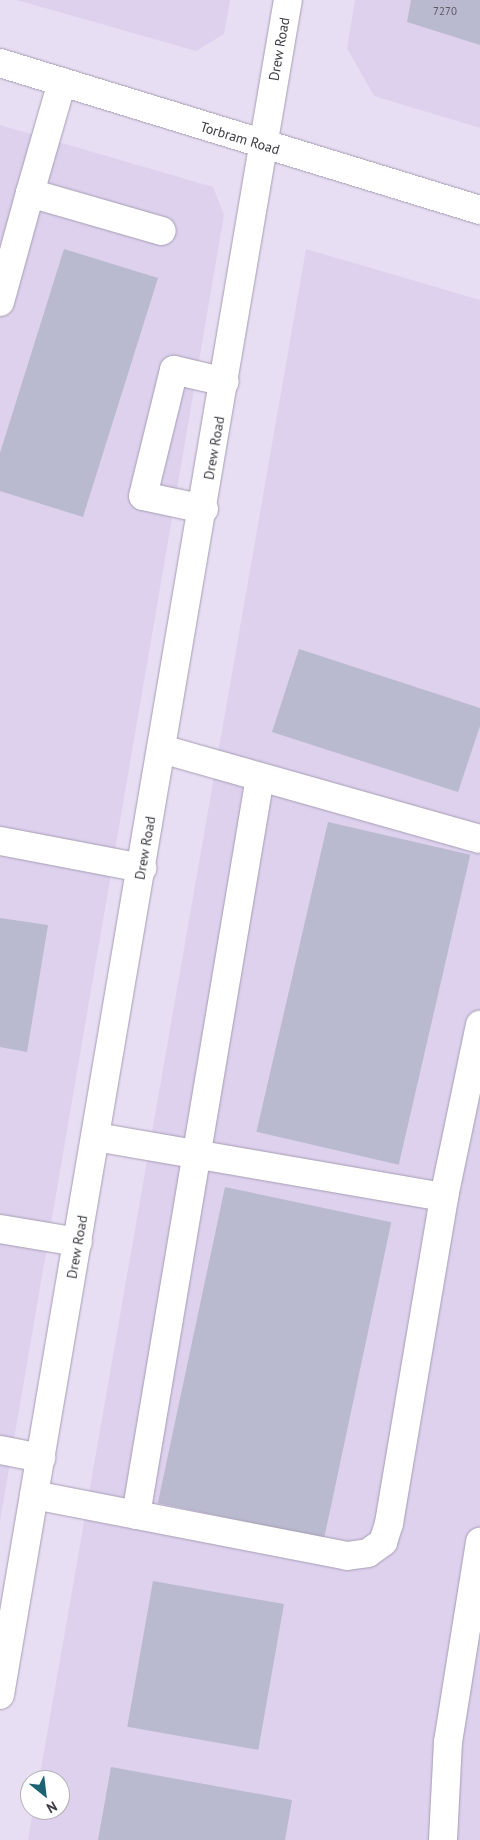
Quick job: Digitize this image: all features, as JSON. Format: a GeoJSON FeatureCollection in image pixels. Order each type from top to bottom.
{"type":"FeatureCollection","features":[{"type":"Feature","properties":{"kind":"street","name":"Drew Road"},"geometry":{"type":"LineString","coordinates":[[0,1695],[226,382],[266,146],[288,0]]}},
{"type":"Feature","properties":{"kind":"street","name":"Torbram Road"},"geometry":{"type":"LineString","coordinates":[[0,63],[480,210]]}},
{"type":"Feature","properties":{"kind":"street"},"geometry":{"type":"LineString","coordinates":[[0,302],[62,82]]}},
{"type":"Feature","properties":{"kind":"street"},"geometry":{"type":"LineString","coordinates":[[30,193],[162,231]]}},
{"type":"Feature","properties":{"kind":"street"},"geometry":{"type":"LineString","coordinates":[[204,509],[143,496],[174,370],[226,382]]}},
{"type":"Feature","properties":{"kind":"street"},"geometry":{"type":"LineString","coordinates":[[162,749],[480,839]]}},
{"type":"Feature","properties":{"kind":"street"},"geometry":{"type":"LineString","coordinates":[[136,1515],[260,777]]}},
{"type":"Feature","properties":{"kind":"street"},"geometry":{"type":"LineString","coordinates":[[0,841],[142,868]]}},
{"type":"Feature","properties":{"kind":"street"},"geometry":{"type":"LineString","coordinates":[[34,1495],[347,1556],[368,1553],[383,1542],[389,1523],[444,1197],[480,1025]]}},
{"type":"Feature","properties":{"kind":"street"},"geometry":{"type":"LineString","coordinates":[[96,1137],[444,1197]]}},
{"type":"Feature","properties":{"kind":"street"},"geometry":{"type":"LineString","coordinates":[[0,1229],[78,1242]]}},
{"type":"Feature","properties":{"kind":"street"},"geometry":{"type":"LineString","coordinates":[[0,1450],[41,1458]]}},
{"type":"Feature","properties":{"kind":"street"},"geometry":{"type":"LineString","coordinates":[[443,1840],[448,1742],[480,1542]]}},
{"type":"Feature","properties":{"kind":"shaded area"},"geometry":{"type":"Polygon","coordinates":[[[17,0],[230,0],[224,34],[196,51],[17,0]]]}},
{"type":"Feature","properties":{"kind":"shaded area"},"geometry":{"type":"Polygon","coordinates":[[[355,0],[480,0],[480,128],[374,96],[347,48],[355,0]]]}},
{"type":"Feature","properties":{"kind":"shaded area"},"geometry":{"type":"Polygon","coordinates":[[[0,125],[213,187],[224,215],[0,1521],[0,125]]]}},
{"type":"Feature","properties":{"kind":"shaded area"},"geometry":{"type":"Polygon","coordinates":[[[306,249],[480,300],[480,1840],[28,1840],[31,1820],[70,1820],[70,1770],[41,1770],[306,249]]]}},
{"type":"Feature","properties":{"kind":"building"},"geometry":{"type":"Polygon","coordinates":[[[411,0],[480,0],[480,45],[407,22],[411,0]]]}},
{"type":"Feature","properties":{"kind":"building"},"geometry":{"type":"Polygon","coordinates":[[[64,249],[158,278],[83,517],[0,491],[0,453],[64,249]]]}},
{"type":"Feature","properties":{"kind":"building"},"geometry":{"type":"Polygon","coordinates":[[[299,649],[480,708],[480,726],[458,792],[272,732],[299,649]]]}},
{"type":"Feature","properties":{"kind":"building"},"geometry":{"type":"Polygon","coordinates":[[[328,822],[470,855],[399,1165],[256,1132],[328,822]]]}},
{"type":"Feature","properties":{"kind":"building"},"geometry":{"type":"Polygon","coordinates":[[[0,918],[48,925],[27,1052],[0,1047],[0,918]]]}},
{"type":"Feature","properties":{"kind":"building"},"geometry":{"type":"Polygon","coordinates":[[[225,1187],[391,1222],[324,1538],[158,1503],[225,1187]]]}},
{"type":"Feature","properties":{"kind":"building"},"geometry":{"type":"Polygon","coordinates":[[[153,1581],[284,1604],[258,1750],[127,1727],[153,1581]]]}},
{"type":"Feature","properties":{"kind":"building"},"geometry":{"type":"Polygon","coordinates":[[[111,1767],[292,1800],[285,1840],[98,1840],[111,1767]]]}}]}
